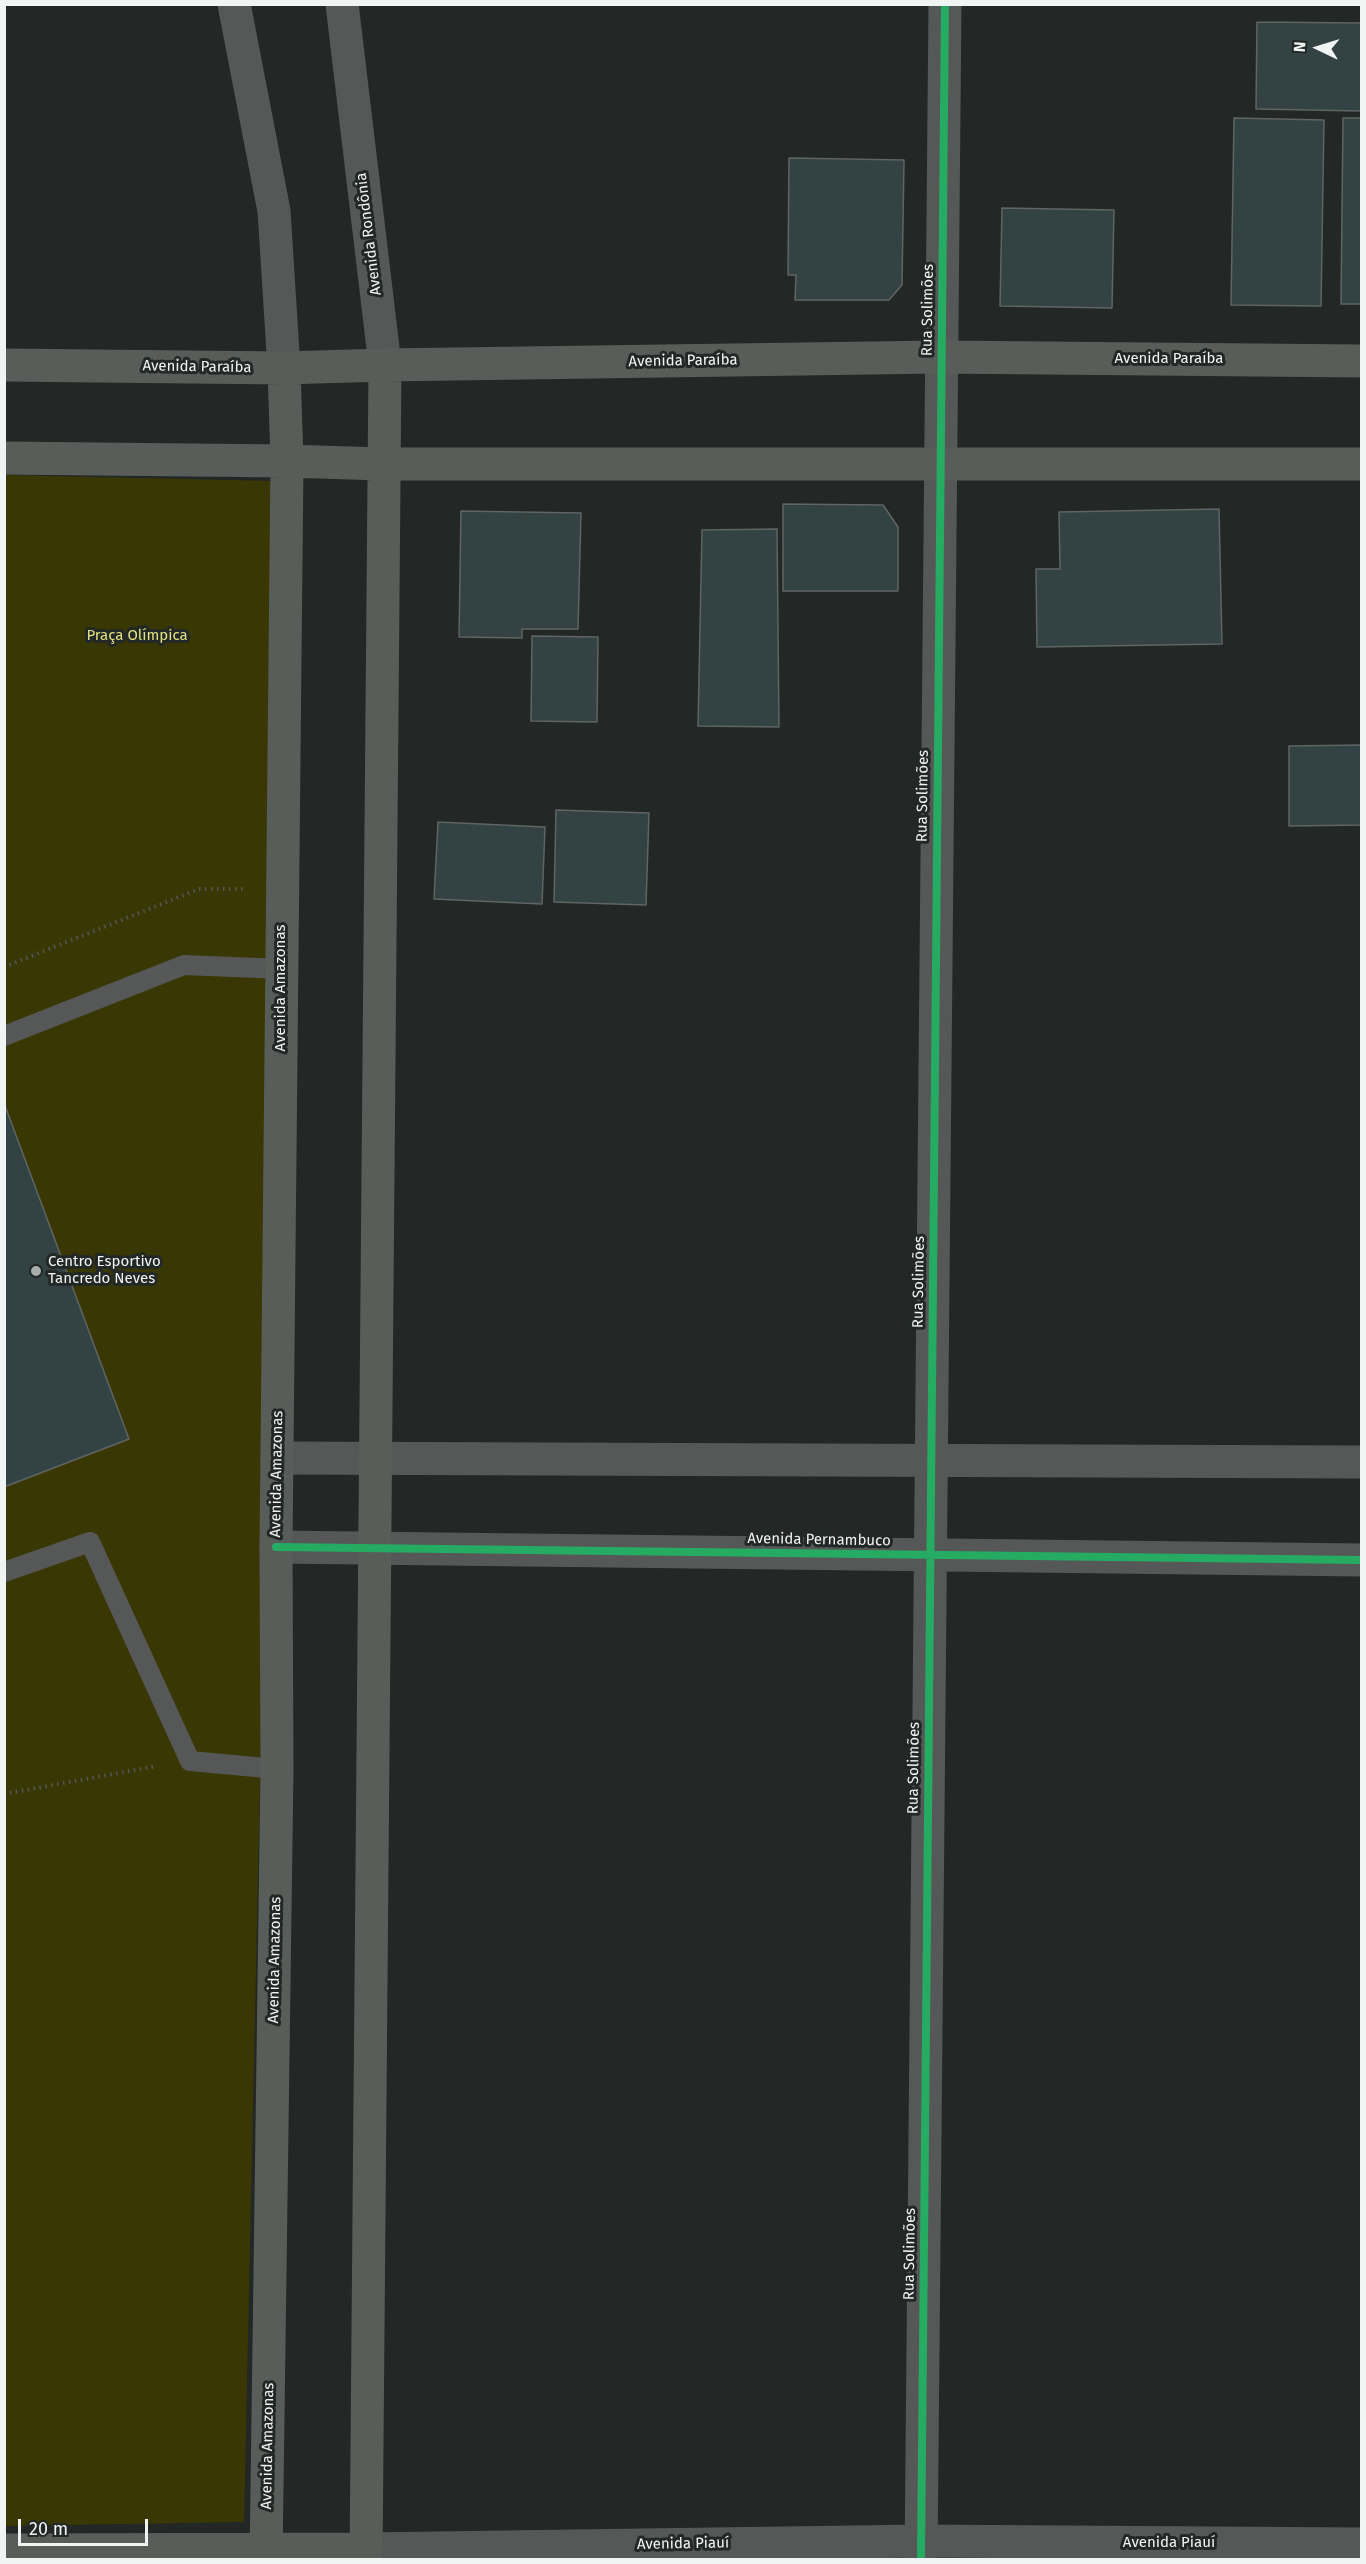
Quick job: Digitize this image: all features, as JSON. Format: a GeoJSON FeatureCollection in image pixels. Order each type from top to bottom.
{"type":"FeatureCollection","features":[{"type":"Feature","properties":{"kind":"main road","name":"Avenida Paraíba"},"geometry":{"type":"LineString","coordinates":[[4,365],[284,368],[941,357],[1362,360]]}},
{"type":"Feature","properties":{"kind":"main road","name":"Avenida Rondônia"},"geometry":{"type":"LineString","coordinates":[[383,464],[385,365]]}},
{"type":"Feature","properties":{"kind":"main road"},"geometry":{"type":"LineString","coordinates":[[284,368],[287,461]]}},
{"type":"Feature","properties":{"kind":"main road"},"geometry":{"type":"LineString","coordinates":[[4,458],[383,464],[1362,464]]}},
{"type":"Feature","properties":{"kind":"main road","name":"Avenida Amazonas"},"geometry":{"type":"LineString","coordinates":[[266,2554],[277,1769],[276,1546],[287,461]]}},
{"type":"Feature","properties":{"kind":"main road"},"geometry":{"type":"LineString","coordinates":[[366,2554],[383,464]]}},
{"type":"Feature","properties":{"kind":"main road","name":"Avenida Piauí"},"geometry":{"type":"LineString","coordinates":[[4,2550],[366,2554]]}},
{"type":"Feature","properties":{"kind":"street"},"geometry":{"type":"LineString","coordinates":[[234,4],[274,211],[284,368]]}},
{"type":"Feature","properties":{"kind":"street","name":"Avenida Rondônia"},"geometry":{"type":"LineString","coordinates":[[342,4],[385,365]]}},
{"type":"Feature","properties":{"kind":"street","name":"Rua Solimões"},"geometry":{"type":"LineString","coordinates":[[921,2550],[945,4]]}},
{"type":"Feature","properties":{"kind":"street"},"geometry":{"type":"LineString","coordinates":[[277,1458],[1362,1462]]}},
{"type":"Feature","properties":{"kind":"street","name":"Avenida Pernambuco"},"geometry":{"type":"LineString","coordinates":[[276,1546],[1362,1560]]}},
{"type":"Feature","properties":{"kind":"street","name":"Avenida Piauí"},"geometry":{"type":"LineString","coordinates":[[366,2554],[1362,2544]]}},
{"type":"Feature","properties":{"kind":"lane"},"geometry":{"type":"LineString","coordinates":[[4,1036],[184,965],[282,969]]}},
{"type":"Feature","properties":{"kind":"lane"},"geometry":{"type":"LineString","coordinates":[[4,1572],[90,1542],[190,1761],[277,1769]]}},
{"type":"Feature","properties":{"kind":"path"},"geometry":{"type":"LineString","coordinates":[[4,967],[199,889],[282,889]]}},
{"type":"Feature","properties":{"kind":"path"},"geometry":{"type":"LineString","coordinates":[[4,1794],[190,1761]]}},
{"type":"Feature","properties":{"kind":"green space","name":"Praça Olímpica"},"geometry":{"type":"Polygon","coordinates":[[[5,475],[272,481],[265,1552],[244,2522],[5,2526],[5,475]]]}},
{"type":"Feature","properties":{"kind":"building"},"geometry":{"type":"Polygon","coordinates":[[[1257,22],[1362,23],[1362,111],[1256,109],[1257,22]]]}},
{"type":"Feature","properties":{"kind":"building"},"geometry":{"type":"Polygon","coordinates":[[[1234,118],[1324,120],[1321,306],[1231,305],[1234,118]]]}},
{"type":"Feature","properties":{"kind":"building"},"geometry":{"type":"Polygon","coordinates":[[[1343,118],[1362,118],[1362,304],[1341,304],[1343,118]]]}},
{"type":"Feature","properties":{"kind":"building"},"geometry":{"type":"Polygon","coordinates":[[[789,158],[904,160],[902,285],[889,300],[795,300],[796,275],[788,275],[789,158]]]}},
{"type":"Feature","properties":{"kind":"building"},"geometry":{"type":"Polygon","coordinates":[[[1002,208],[1114,210],[1112,308],[1000,306],[1002,208]]]}},
{"type":"Feature","properties":{"kind":"building"},"geometry":{"type":"Polygon","coordinates":[[[783,504],[883,505],[898,527],[898,591],[783,591],[783,504]]]}},
{"type":"Feature","properties":{"kind":"building"},"geometry":{"type":"Polygon","coordinates":[[[1219,509],[1222,644],[1037,647],[1036,569],[1060,569],[1059,512],[1219,509]]]}},
{"type":"Feature","properties":{"kind":"building"},"geometry":{"type":"Polygon","coordinates":[[[461,511],[581,513],[578,629],[522,629],[522,638],[459,637],[461,511]]]}},
{"type":"Feature","properties":{"kind":"building"},"geometry":{"type":"Polygon","coordinates":[[[777,529],[779,727],[698,726],[702,530],[777,529]]]}},
{"type":"Feature","properties":{"kind":"building"},"geometry":{"type":"Polygon","coordinates":[[[532,636],[598,637],[597,722],[531,721],[532,636]]]}},
{"type":"Feature","properties":{"kind":"building"},"geometry":{"type":"Polygon","coordinates":[[[1362,745],[1362,825],[1289,826],[1289,746],[1362,745]]]}},
{"type":"Feature","properties":{"kind":"building"},"geometry":{"type":"Polygon","coordinates":[[[556,810],[649,813],[646,905],[554,902],[556,810]]]}},
{"type":"Feature","properties":{"kind":"building"},"geometry":{"type":"Polygon","coordinates":[[[438,822],[545,827],[542,904],[434,899],[438,822]]]}},
{"type":"Feature","properties":{"kind":"building","name":"Centro Esportivo Tancredo Neves"},"geometry":{"type":"Polygon","coordinates":[[[4,1103],[129,1439],[4,1487],[4,1103]]]}},
{"type":"Feature","properties":{"kind":"cycle path"},"geometry":{"type":"LineString","coordinates":[[921,2560],[945,4]]}},
{"type":"Feature","properties":{"kind":"cycle path"},"geometry":{"type":"LineString","coordinates":[[276,1547],[1362,1560]]}},
{"type":"Feature","properties":{"kind":"place","name":"Centro Esportivo Tancredo Neves"},"geometry":{"type":"Point","coordinates":[36,1271]}}]}
